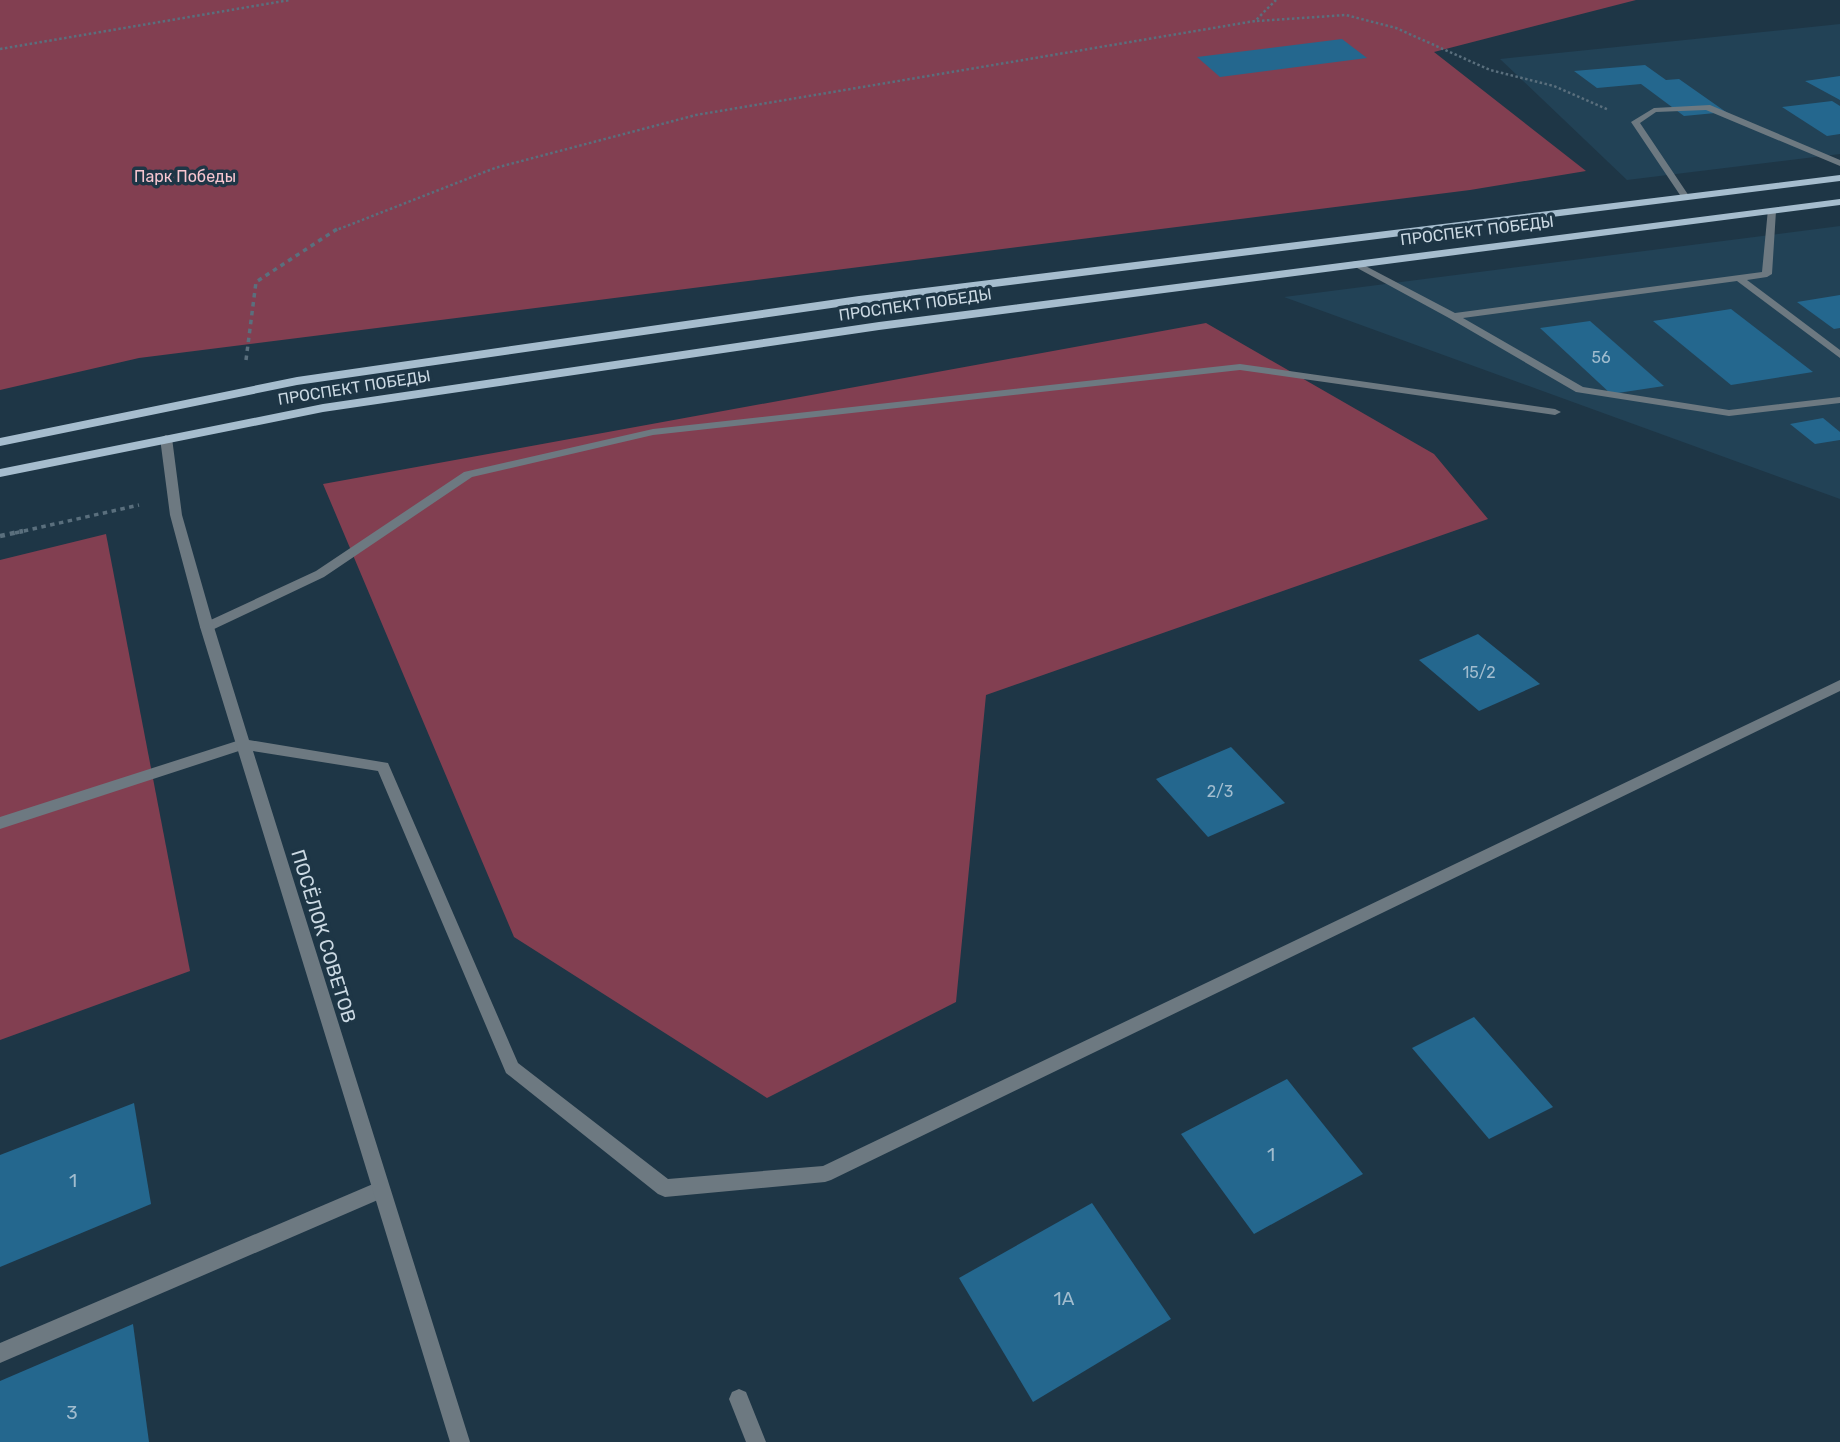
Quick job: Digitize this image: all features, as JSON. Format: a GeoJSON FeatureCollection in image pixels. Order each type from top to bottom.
{"type":"FeatureCollection","features":[{"type":"Feature","properties":{"kind":"main road","name":"ПРОСПЕКТ ПОБЕДЫ"},"geometry":{"type":"LineString","coordinates":[[0,442],[298,381],[859,300],[1840,178]]}},
{"type":"Feature","properties":{"kind":"main road","name":"ПРОСПЕКТ ПОБЕДЫ"},"geometry":{"type":"LineString","coordinates":[[0,473],[323,408],[865,328],[1840,202]]}},
{"type":"Feature","properties":{"kind":"main road"},"geometry":{"type":"LineString","coordinates":[[165,408],[166,438]]}},
{"type":"Feature","properties":{"kind":"street"},"geometry":{"type":"LineString","coordinates":[[1685,196],[1635,122],[1654,110],[1707,107],[1840,163]]}},
{"type":"Feature","properties":{"kind":"street"},"geometry":{"type":"LineString","coordinates":[[1453,316],[1768,274],[1771,211]]}},
{"type":"Feature","properties":{"kind":"street"},"geometry":{"type":"LineString","coordinates":[[1353,263],[1453,316],[1580,390],[1729,413],[1840,400]]}},
{"type":"Feature","properties":{"kind":"street"},"geometry":{"type":"LineString","coordinates":[[1738,278],[1840,355]]}},
{"type":"Feature","properties":{"kind":"street"},"geometry":{"type":"LineString","coordinates":[[207,627],[320,574],[468,474],[653,432],[1240,367],[1555,412]]}},
{"type":"Feature","properties":{"kind":"street","name":"ПОСЁЛОК СОВЕТОВ"},"geometry":{"type":"LineString","coordinates":[[166,438],[174,497],[207,627],[460,1442]]}},
{"type":"Feature","properties":{"kind":"street"},"geometry":{"type":"LineString","coordinates":[[0,823],[243,744],[383,767],[512,1068],[665,1188],[825,1174],[1840,685]]}},
{"type":"Feature","properties":{"kind":"street"},"geometry":{"type":"LineString","coordinates":[[0,1353],[380,1190]]}},
{"type":"Feature","properties":{"kind":"street"},"geometry":{"type":"LineString","coordinates":[[739,1398],[756,1442]]}},
{"type":"Feature","properties":{"kind":"path"},"geometry":{"type":"LineString","coordinates":[[0,49],[290,0]]}},
{"type":"Feature","properties":{"kind":"path"},"geometry":{"type":"LineString","coordinates":[[1255,21],[1276,0]]}},
{"type":"Feature","properties":{"kind":"path"},"geometry":{"type":"LineString","coordinates":[[245,392],[247,339],[256,282],[344,225],[495,168],[696,115],[1255,21],[1346,15],[1396,29],[1490,70],[1554,86],[1635,122]]}},
{"type":"Feature","properties":{"kind":"path"},"geometry":{"type":"LineString","coordinates":[[0,536],[174,497]]}},
{"type":"Feature","properties":{"kind":"shaded area"},"geometry":{"type":"Polygon","coordinates":[[[1840,24],[1840,154],[1627,180],[1500,59],[1840,24]]]}},
{"type":"Feature","properties":{"kind":"shaded area"},"geometry":{"type":"Polygon","coordinates":[[[1840,226],[1840,499],[1284,297],[1840,226]]]}},
{"type":"Feature","properties":{"kind":"green space","name":"Парк Победы"},"geometry":{"type":"Polygon","coordinates":[[[0,0],[1636,0],[1434,52],[1586,171],[1470,190],[139,358],[0,390],[0,0]]]}},
{"type":"Feature","properties":{"kind":"green space"},"geometry":{"type":"Polygon","coordinates":[[[1206,323],[1434,454],[1488,519],[986,695],[956,1002],[767,1098],[514,937],[323,484],[1206,323]]]}},
{"type":"Feature","properties":{"kind":"green space"},"geometry":{"type":"Polygon","coordinates":[[[106,534],[190,971],[0,1040],[0,560],[106,534]]]}},
{"type":"Feature","properties":{"kind":"building"},"geometry":{"type":"Polygon","coordinates":[[[1342,39],[1367,58],[1220,77],[1197,57],[1342,39]]]}},
{"type":"Feature","properties":{"kind":"building"},"geometry":{"type":"Polygon","coordinates":[[[1645,65],[1666,80],[1679,79],[1726,112],[1684,116],[1641,84],[1597,88],[1574,71],[1645,65]]]}},
{"type":"Feature","properties":{"kind":"building"},"geometry":{"type":"Polygon","coordinates":[[[1840,76],[1840,100],[1805,81],[1840,76]]]}},
{"type":"Feature","properties":{"kind":"building"},"geometry":{"type":"Polygon","coordinates":[[[1832,101],[1840,106],[1840,134],[1827,136],[1782,107],[1832,101]]]}},
{"type":"Feature","properties":{"kind":"building"},"geometry":{"type":"Polygon","coordinates":[[[1840,295],[1840,328],[1834,329],[1797,302],[1840,295]]]}},
{"type":"Feature","properties":{"kind":"building"},"geometry":{"type":"Polygon","coordinates":[[[1731,309],[1813,372],[1731,385],[1653,321],[1731,309]]]}},
{"type":"Feature","properties":{"kind":"building"},"geometry":{"type":"Polygon","coordinates":[[[1590,321],[1664,386],[1611,394],[1540,328],[1590,321]]]}},
{"type":"Feature","properties":{"kind":"building"},"geometry":{"type":"Polygon","coordinates":[[[1823,418],[1840,432],[1840,440],[1815,444],[1790,424],[1823,418]]]}},
{"type":"Feature","properties":{"kind":"building"},"geometry":{"type":"Polygon","coordinates":[[[1478,634],[1540,684],[1479,711],[1419,660],[1478,634]]]}},
{"type":"Feature","properties":{"kind":"building"},"geometry":{"type":"Polygon","coordinates":[[[1231,747],[1285,803],[1208,837],[1156,779],[1231,747]]]}},
{"type":"Feature","properties":{"kind":"building"},"geometry":{"type":"Polygon","coordinates":[[[1474,1017],[1553,1107],[1489,1139],[1412,1048],[1474,1017]]]}},
{"type":"Feature","properties":{"kind":"building"},"geometry":{"type":"Polygon","coordinates":[[[1287,1079],[1363,1174],[1254,1234],[1181,1134],[1287,1079]]]}},
{"type":"Feature","properties":{"kind":"building"},"geometry":{"type":"Polygon","coordinates":[[[134,1103],[151,1204],[0,1267],[0,1155],[134,1103]]]}},
{"type":"Feature","properties":{"kind":"building"},"geometry":{"type":"Polygon","coordinates":[[[1092,1203],[1171,1319],[1033,1402],[959,1278],[1092,1203]]]}},
{"type":"Feature","properties":{"kind":"building"},"geometry":{"type":"Polygon","coordinates":[[[133,1324],[149,1442],[0,1442],[0,1381],[133,1324]]]}}]}
